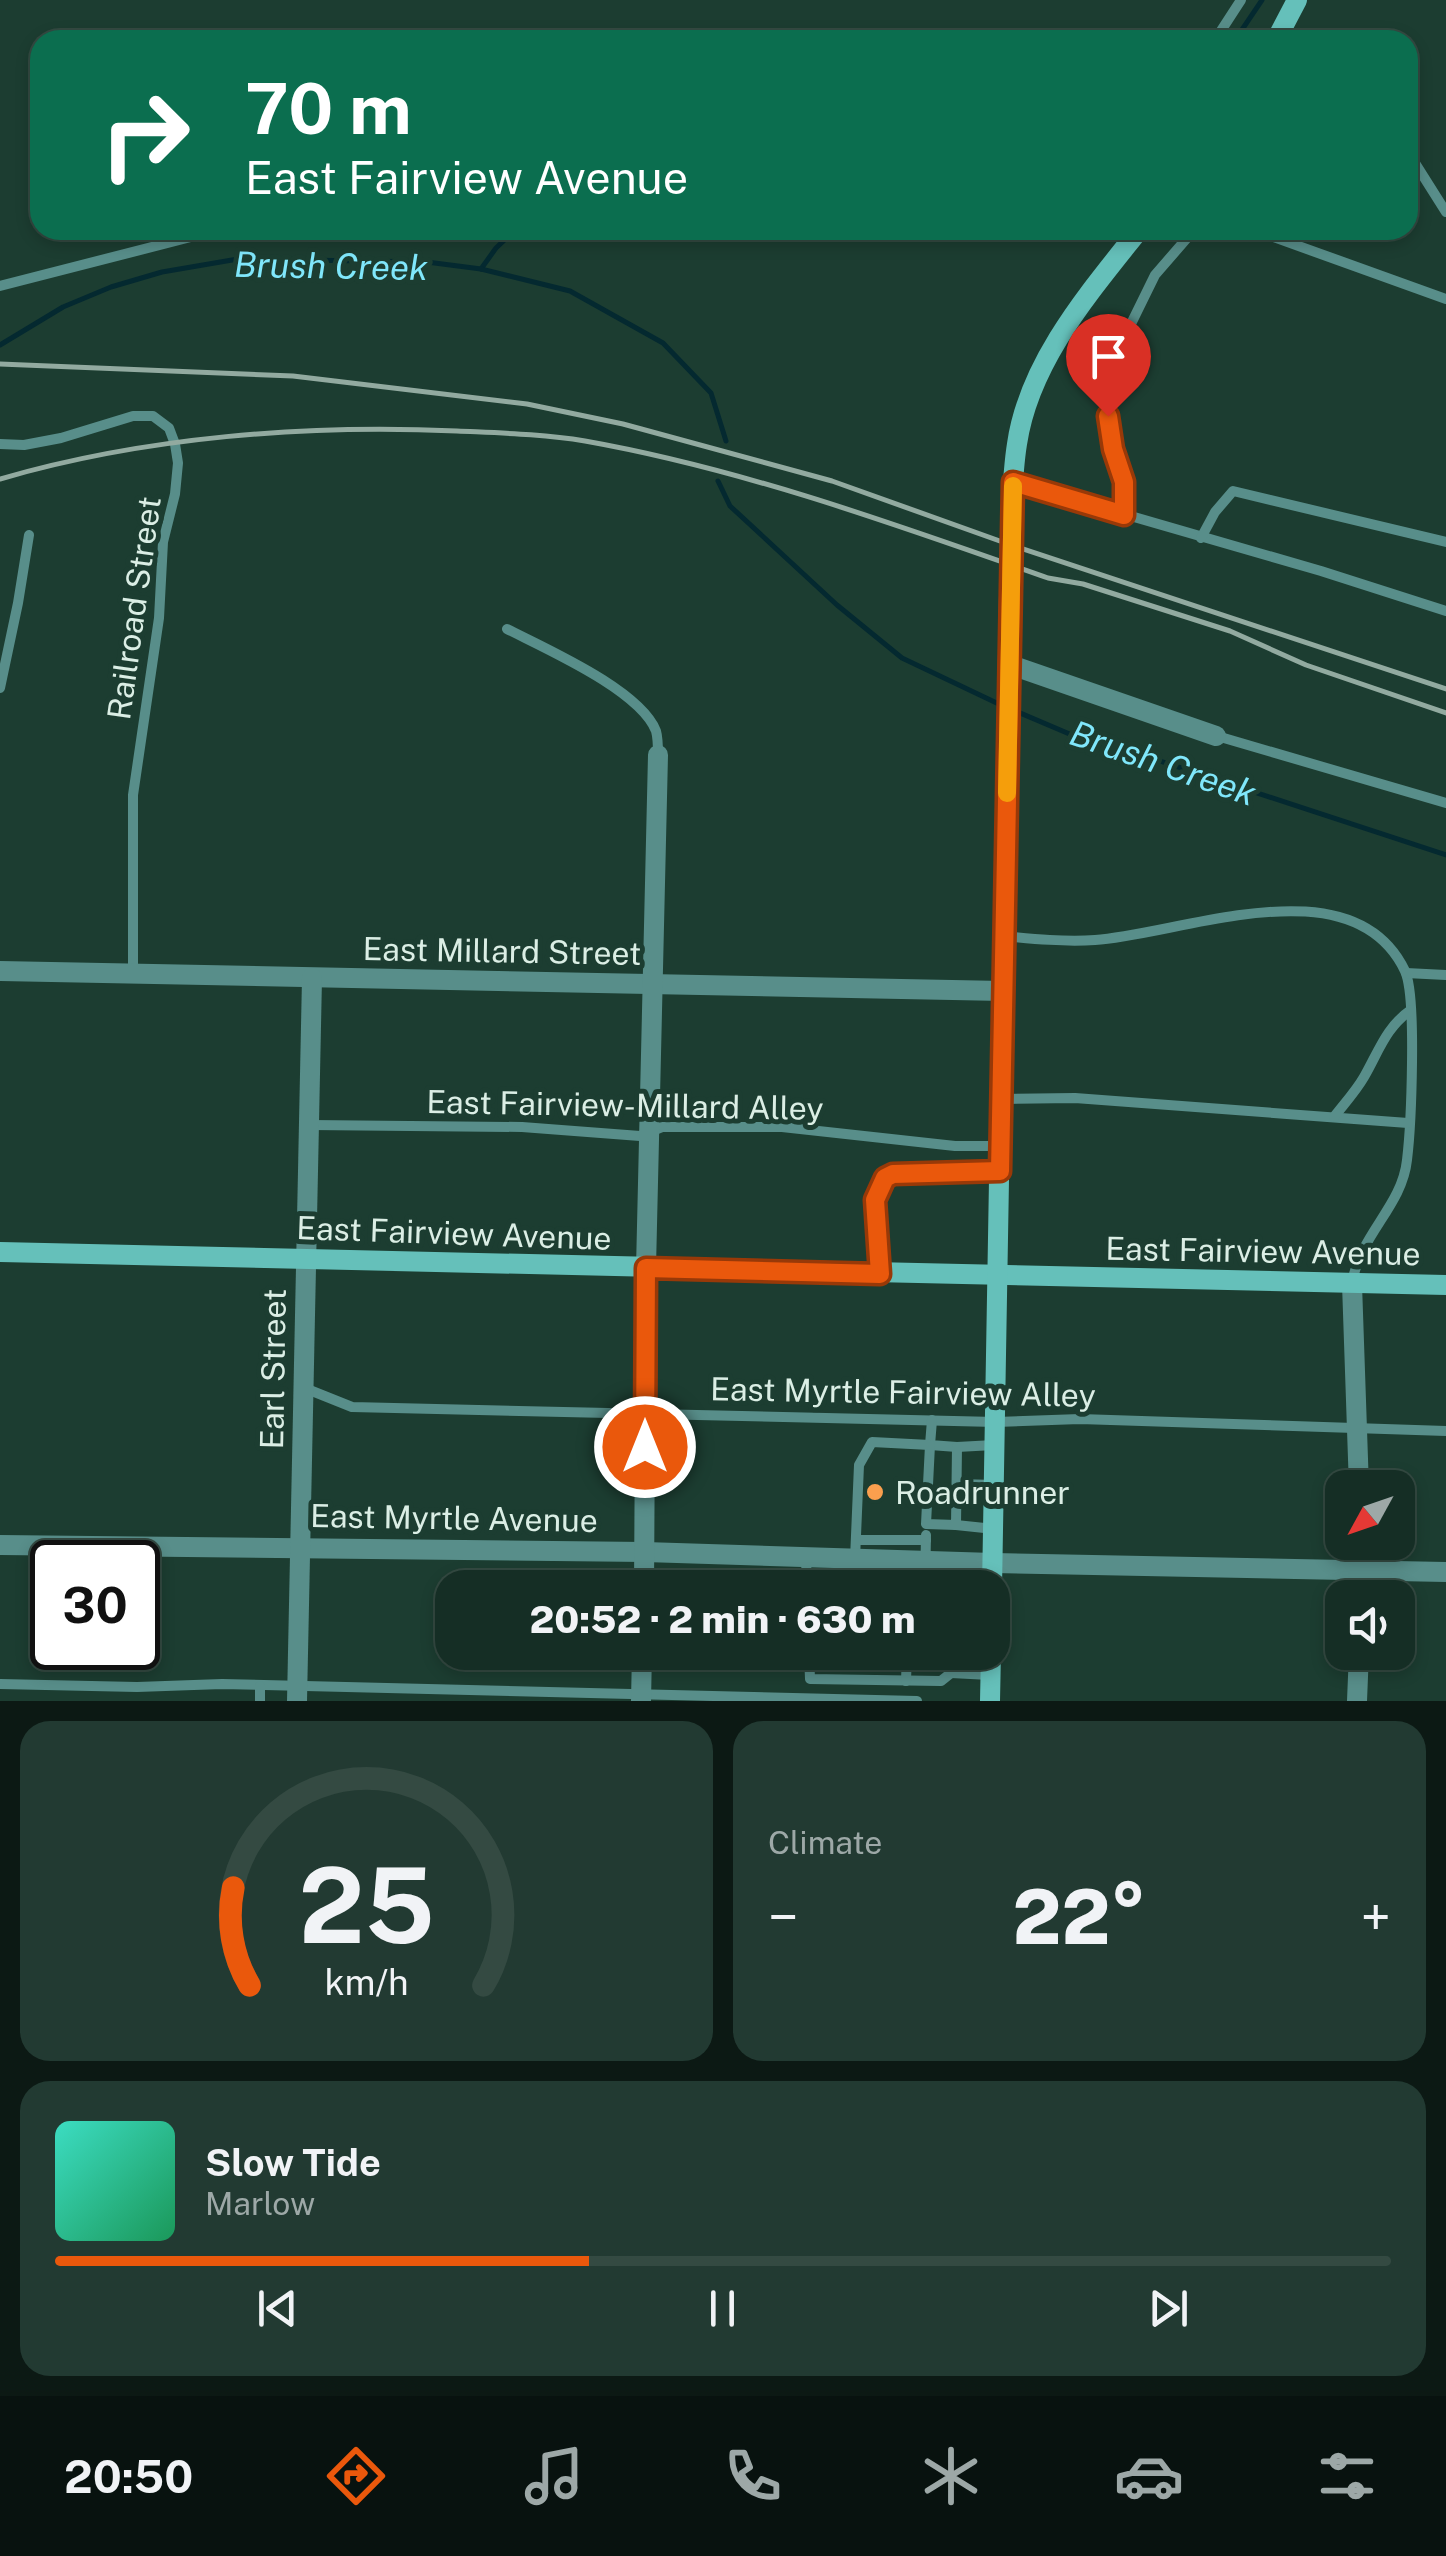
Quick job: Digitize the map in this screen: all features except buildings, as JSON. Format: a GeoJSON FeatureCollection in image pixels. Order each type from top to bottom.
{"type":"FeatureCollection","features":[{"type":"Feature","properties":{"kind":"street"},"geometry":{"type":"LineString","coordinates":[[1281,30],[1296,0]]}},
{"type":"Feature","properties":{"kind":"street"},"geometry":{"type":"LineString","coordinates":[[993,1570],[1010,538],[1017,441],[1030,397],[1062,331],[1131,240]]}},
{"type":"Feature","properties":{"kind":"street"},"geometry":{"type":"LineString","coordinates":[[1008,673],[1216,736]]}},
{"type":"Feature","properties":{"kind":"street"},"geometry":{"type":"LineString","coordinates":[[644,1570],[646,1268],[658,755]]}},
{"type":"Feature","properties":{"kind":"street","name":"East Millard Street"},"geometry":{"type":"LineString","coordinates":[[0,971],[1003,991]]}},
{"type":"Feature","properties":{"kind":"street","name":"Earl Street"},"geometry":{"type":"LineString","coordinates":[[297,1694],[312,978]]}},
{"type":"Feature","properties":{"kind":"street","name":"East Fairview Avenue"},"geometry":{"type":"LineString","coordinates":[[0,1252],[1446,1284]]}},
{"type":"Feature","properties":{"kind":"street"},"geometry":{"type":"LineString","coordinates":[[1352,1284],[1358,1470]]}},
{"type":"Feature","properties":{"kind":"street","name":"East Myrtle Avenue"},"geometry":{"type":"LineString","coordinates":[[0,1545],[300,1546],[806,1557],[855,1549],[925,1551],[993,1563],[1446,1572]]}},
{"type":"Feature","properties":{"kind":"street"},"geometry":{"type":"LineString","coordinates":[[1361,1560],[1361,1580]]}},
{"type":"Feature","properties":{"kind":"street"},"geometry":{"type":"LineString","coordinates":[[641,1698],[642,1670]]}},
{"type":"Feature","properties":{"kind":"street"},"geometry":{"type":"LineString","coordinates":[[990,1670],[990,1701]]}},
{"type":"Feature","properties":{"kind":"street"},"geometry":{"type":"LineString","coordinates":[[1357,1701],[1358,1670]]}},
{"type":"Feature","properties":{"kind":"lane"},"geometry":{"type":"LineString","coordinates":[[1222,30],[1241,0]]}},
{"type":"Feature","properties":{"kind":"lane"},"geometry":{"type":"LineString","coordinates":[[1418,168],[1446,212]]}},
{"type":"Feature","properties":{"kind":"lane"},"geometry":{"type":"LineString","coordinates":[[0,286],[179,240]]}},
{"type":"Feature","properties":{"kind":"lane"},"geometry":{"type":"LineString","coordinates":[[1124,515],[1124,482],[1113,449],[1102,383],[1155,274],[1185,240]]}},
{"type":"Feature","properties":{"kind":"lane"},"geometry":{"type":"LineString","coordinates":[[1282,240],[1446,299]]}},
{"type":"Feature","properties":{"kind":"lane","name":"Railroad Street"},"geometry":{"type":"LineString","coordinates":[[0,444],[24,446],[133,416],[153,416],[169,428],[175,444],[178,463],[163,542],[158,618],[134,795],[133,973]]}},
{"type":"Feature","properties":{"kind":"lane"},"geometry":{"type":"LineString","coordinates":[[1013,482],[1446,611]]}},
{"type":"Feature","properties":{"kind":"lane"},"geometry":{"type":"LineString","coordinates":[[1201,538],[1214,512],[1233,490],[1446,542]]}},
{"type":"Feature","properties":{"kind":"lane"},"geometry":{"type":"LineString","coordinates":[[0,688],[28,535]]}},
{"type":"Feature","properties":{"kind":"lane"},"geometry":{"type":"LineString","coordinates":[[507,629],[577,664],[632,702],[655,729],[658,755]]}},
{"type":"Feature","properties":{"kind":"lane"},"geometry":{"type":"LineString","coordinates":[[1216,736],[1446,803]]}},
{"type":"Feature","properties":{"kind":"lane"},"geometry":{"type":"LineString","coordinates":[[1004,936],[1096,940],[1222,916],[1324,914],[1362,923],[1377,934],[1406,972],[1411,1010],[1407,1163],[1400,1188],[1358,1256],[1352,1284]]}},
{"type":"Feature","properties":{"kind":"lane"},"geometry":{"type":"LineString","coordinates":[[1406,972],[1446,975]]}},
{"type":"Feature","properties":{"kind":"lane"},"geometry":{"type":"LineString","coordinates":[[1334,1117],[1362,1080],[1386,1034],[1411,1010]]}},
{"type":"Feature","properties":{"kind":"lane"},"geometry":{"type":"LineString","coordinates":[[1001,1099],[1075,1098],[1408,1123]]}},
{"type":"Feature","properties":{"kind":"lane","name":"East Fairview-Millard Alley"},"geometry":{"type":"LineString","coordinates":[[308,1125],[522,1127],[640,1136],[662,1127],[782,1126],[955,1146],[1000,1146]]}},
{"type":"Feature","properties":{"kind":"lane"},"geometry":{"type":"LineString","coordinates":[[880,1274],[875,1200],[885,1178],[893,1174],[1000,1171]]}},
{"type":"Feature","properties":{"kind":"lane","name":"East Myrtle Fairview Alley"},"geometry":{"type":"LineString","coordinates":[[302,1387],[352,1407],[996,1422],[1080,1419],[1446,1431]]}},
{"type":"Feature","properties":{"kind":"lane"},"geometry":{"type":"LineString","coordinates":[[925,1570],[932,1420]]}},
{"type":"Feature","properties":{"kind":"lane"},"geometry":{"type":"LineString","coordinates":[[855,1549],[858,1465],[872,1442],[995,1445]]}},
{"type":"Feature","properties":{"kind":"lane"},"geometry":{"type":"LineString","coordinates":[[956,1525],[957,1447]]}},
{"type":"Feature","properties":{"kind":"lane"},"geometry":{"type":"LineString","coordinates":[[957,1484],[995,1484]]}},
{"type":"Feature","properties":{"kind":"lane"},"geometry":{"type":"LineString","coordinates":[[926,1524],[994,1530]]}},
{"type":"Feature","properties":{"kind":"lane"},"geometry":{"type":"LineString","coordinates":[[806,1557],[806,1570]]}},
{"type":"Feature","properties":{"kind":"lane"},"geometry":{"type":"LineString","coordinates":[[810,1670],[810,1678],[941,1682],[951,1673],[990,1675]]}},
{"type":"Feature","properties":{"kind":"lane"},"geometry":{"type":"LineString","coordinates":[[906,1670],[906,1681]]}},
{"type":"Feature","properties":{"kind":"lane"},"geometry":{"type":"LineString","coordinates":[[0,1684],[260,1686],[297,1694],[917,1701]]}},
{"type":"Feature","properties":{"kind":"lane"},"geometry":{"type":"LineString","coordinates":[[156,1686],[156,1701]]}},
{"type":"Feature","properties":{"kind":"lane"},"geometry":{"type":"LineString","coordinates":[[260,1686],[260,1701]]}},
{"type":"Feature","properties":{"kind":"waterway"},"geometry":{"type":"LineString","coordinates":[[1242,30],[1262,0]]}},
{"type":"Feature","properties":{"kind":"waterway"},"geometry":{"type":"LineString","coordinates":[[481,269],[504,240]]}},
{"type":"Feature","properties":{"kind":"waterway","name":"Brush Creek"},"geometry":{"type":"LineString","coordinates":[[0,345],[63,307],[111,287],[162,272],[238,259],[427,262],[481,269],[570,291],[663,343],[711,393],[726,441]]}},
{"type":"Feature","properties":{"kind":"waterway","name":"Brush Creek"},"geometry":{"type":"LineString","coordinates":[[718,481],[730,506],[837,605],[902,658],[1003,706]]}},
{"type":"Feature","properties":{"kind":"waterway","name":"Brush Creek"},"geometry":{"type":"LineString","coordinates":[[1013,710],[1086,741],[1154,759],[1446,855]]}},
{"type":"Feature","properties":{"kind":"railway"},"geometry":{"type":"LineString","coordinates":[[0,364],[293,376],[527,404],[623,424],[832,481],[1011,545],[1446,689]]}},
{"type":"Feature","properties":{"kind":"railway"},"geometry":{"type":"LineString","coordinates":[[0,479],[111,453],[284,432],[400,429],[585,441],[703,467],[819,500],[1048,578],[1083,584],[1230,631],[1306,665],[1446,713]]}},
{"type":"Feature","properties":{"kind":"slow traffic"},"geometry":{"type":"LineString","coordinates":[[1007,793],[1013,486]]}},
{"type":"Feature","properties":{"kind":"place","name":"Roadrunner"},"geometry":{"type":"Point","coordinates":[875,1492]}},
{"type":"Feature","properties":{"kind":"route"},"geometry":{"type":"LineString","coordinates":[[645,1447],[646,1268],[880,1274],[875,1200],[885,1178],[893,1174],[1000,1171],[1013,482],[1124,515],[1124,482],[1108,416]]}}]}
